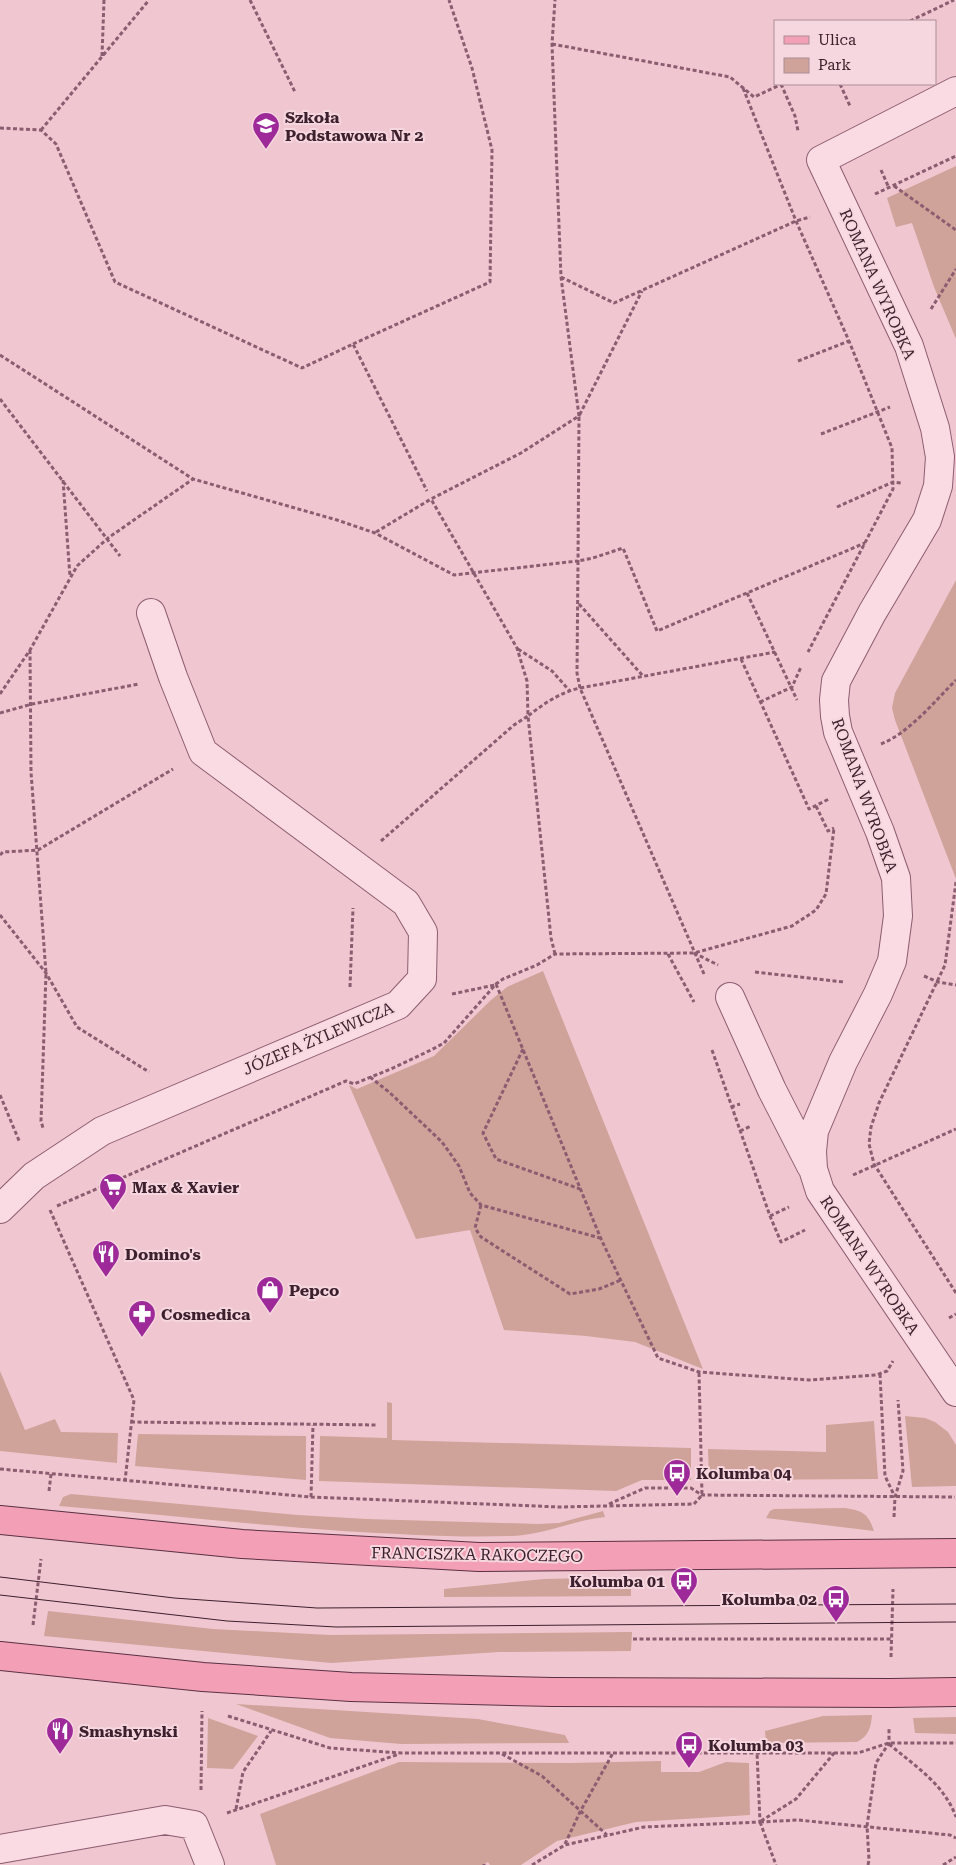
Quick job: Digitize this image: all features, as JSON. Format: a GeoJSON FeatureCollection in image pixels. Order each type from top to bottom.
{"type":"FeatureCollection","features":[{"type":"Feature","properties":{"kind":"main road","name":"FRANCISZKA RAKOCZEGO"},"geometry":{"type":"LineString","coordinates":[[0,1520],[242,1544],[479,1557],[956,1552]]}},
{"type":"Feature","properties":{"kind":"main road"},"geometry":{"type":"LineString","coordinates":[[0,1656],[203,1676],[351,1687],[554,1692],[956,1692]]}},
{"type":"Feature","properties":{"kind":"street","name":"ROMANA WYROBKA"},"geometry":{"type":"LineString","coordinates":[[954,1386],[816,1180],[812,1151],[814,1131],[843,1062],[878,994],[892,962],[898,916],[896,878],[880,832],[848,757],[834,716],[836,682],[872,613],[927,520],[938,486],[940,457],[935,428],[908,346],[821,160],[956,91]]}},
{"type":"Feature","properties":{"kind":"street"},"geometry":{"type":"LineString","coordinates":[[151,613],[173,677],[203,752],[406,903],[424,932],[422,979]]}},
{"type":"Feature","properties":{"kind":"street","name":"JÓZEFA ŻYLEWICZA"},"geometry":{"type":"LineString","coordinates":[[0,1209],[34,1176],[102,1131],[398,1005],[422,979]]}},
{"type":"Feature","properties":{"kind":"street"},"geometry":{"type":"LineString","coordinates":[[730,997],[772,1090],[816,1180]]}},
{"type":"Feature","properties":{"kind":"street"},"geometry":{"type":"LineString","coordinates":[[0,1849],[165,1820],[194,1825],[210,1865]]}},
{"type":"Feature","properties":{"kind":"path"},"geometry":{"type":"LineString","coordinates":[[102,57],[104,0]]}},
{"type":"Feature","properties":{"kind":"path"},"geometry":{"type":"LineString","coordinates":[[41,130],[149,0]]}},
{"type":"Feature","properties":{"kind":"path"},"geometry":{"type":"LineString","coordinates":[[250,0],[295,92]]}},
{"type":"Feature","properties":{"kind":"path"},"geometry":{"type":"LineString","coordinates":[[0,128],[41,130],[56,144],[115,282],[302,368],[490,282],[492,150],[472,68],[449,0]]}},
{"type":"Feature","properties":{"kind":"path"},"geometry":{"type":"LineString","coordinates":[[555,0],[552,44],[560,276],[579,416],[577,673],[580,688]]}},
{"type":"Feature","properties":{"kind":"path"},"geometry":{"type":"LineString","coordinates":[[912,20],[954,0]]}},
{"type":"Feature","properties":{"kind":"path"},"geometry":{"type":"LineString","coordinates":[[552,44],[730,77],[754,97],[780,85]]}},
{"type":"Feature","properties":{"kind":"path"},"geometry":{"type":"LineString","coordinates":[[782,85],[796,116],[798,131]]}},
{"type":"Feature","properties":{"kind":"path"},"geometry":{"type":"LineString","coordinates":[[743,88],[796,221],[849,342],[892,448],[892,488],[828,613]]}},
{"type":"Feature","properties":{"kind":"path"},"geometry":{"type":"LineString","coordinates":[[872,196],[956,156]]}},
{"type":"Feature","properties":{"kind":"path"},"geometry":{"type":"LineString","coordinates":[[894,186],[956,230]]}},
{"type":"Feature","properties":{"kind":"path"},"geometry":{"type":"LineString","coordinates":[[560,276],[614,303],[796,221]]}},
{"type":"Feature","properties":{"kind":"path"},"geometry":{"type":"LineString","coordinates":[[376,533],[431,499],[521,453],[579,416],[642,291]]}},
{"type":"Feature","properties":{"kind":"path"},"geometry":{"type":"LineString","coordinates":[[798,361],[849,342]]}},
{"type":"Feature","properties":{"kind":"path"},"geometry":{"type":"LineString","coordinates":[[353,344],[427,491]]}},
{"type":"Feature","properties":{"kind":"path"},"geometry":{"type":"LineString","coordinates":[[0,355],[193,479],[338,520],[376,533],[454,576],[578,561],[623,548],[657,631],[865,543]]}},
{"type":"Feature","properties":{"kind":"path"},"geometry":{"type":"LineString","coordinates":[[822,434],[923,393]]}},
{"type":"Feature","properties":{"kind":"path"},"geometry":{"type":"LineString","coordinates":[[0,399],[120,556]]}},
{"type":"Feature","properties":{"kind":"path"},"geometry":{"type":"LineString","coordinates":[[0,694],[30,650],[77,566],[108,538],[193,479]]}},
{"type":"Feature","properties":{"kind":"path"},"geometry":{"type":"LineString","coordinates":[[63,480],[70,578]]}},
{"type":"Feature","properties":{"kind":"path"},"geometry":{"type":"LineString","coordinates":[[837,507],[893,482],[901,483]]}},
{"type":"Feature","properties":{"kind":"path"},"geometry":{"type":"LineString","coordinates":[[431,499],[517,648],[527,681],[528,716],[551,938],[555,954]]}},
{"type":"Feature","properties":{"kind":"path"},"geometry":{"type":"LineString","coordinates":[[747,593],[799,705]]}},
{"type":"Feature","properties":{"kind":"path"},"geometry":{"type":"LineString","coordinates":[[578,604],[643,676]]}},
{"type":"Feature","properties":{"kind":"path"},"geometry":{"type":"LineString","coordinates":[[517,648],[552,671],[569,690]]}},
{"type":"Feature","properties":{"kind":"path"},"geometry":{"type":"LineString","coordinates":[[30,650],[32,772],[46,973],[41,1121],[46,1134]]}},
{"type":"Feature","properties":{"kind":"path"},"geometry":{"type":"LineString","coordinates":[[350,994],[355,864],[514,725],[538,707],[569,690],[775,652]]}},
{"type":"Feature","properties":{"kind":"path"},"geometry":{"type":"LineString","coordinates":[[741,658],[809,809],[836,796]]}},
{"type":"Feature","properties":{"kind":"path"},"geometry":{"type":"LineString","coordinates":[[848,757],[890,740],[921,715],[956,680]]}},
{"type":"Feature","properties":{"kind":"path"},"geometry":{"type":"LineString","coordinates":[[0,713],[32,704],[127,686]]}},
{"type":"Feature","properties":{"kind":"path"},"geometry":{"type":"LineString","coordinates":[[760,702],[792,687]]}},
{"type":"Feature","properties":{"kind":"path"},"geometry":{"type":"LineString","coordinates":[[0,856],[3,852],[38,850],[163,776]]}},
{"type":"Feature","properties":{"kind":"path"},"geometry":{"type":"LineString","coordinates":[[816,806],[828,831],[840,825]]}},
{"type":"Feature","properties":{"kind":"path"},"geometry":{"type":"LineString","coordinates":[[422,979],[452,994],[496,984],[538,965],[555,954],[694,953],[792,926],[816,910],[826,894],[834,828]]}},
{"type":"Feature","properties":{"kind":"path"},"geometry":{"type":"LineString","coordinates":[[956,884],[945,965],[879,1103],[871,1127],[869,1144],[874,1164],[956,1292]]}},
{"type":"Feature","properties":{"kind":"path"},"geometry":{"type":"LineString","coordinates":[[0,915],[46,973],[77,1028],[150,1073]]}},
{"type":"Feature","properties":{"kind":"path"},"geometry":{"type":"LineString","coordinates":[[694,953],[719,965]]}},
{"type":"Feature","properties":{"kind":"path"},"geometry":{"type":"LineString","coordinates":[[668,954],[695,1004]]}},
{"type":"Feature","properties":{"kind":"path"},"geometry":{"type":"LineString","coordinates":[[747,972],[852,983]]}},
{"type":"Feature","properties":{"kind":"path"},"geometry":{"type":"LineString","coordinates":[[938,982],[956,985]]}},
{"type":"Feature","properties":{"kind":"path"},"geometry":{"type":"LineString","coordinates":[[496,984],[601,1239],[658,1358]]}},
{"type":"Feature","properties":{"kind":"path"},"geometry":{"type":"LineString","coordinates":[[125,1481],[134,1400],[49,1209],[346,1081],[354,1084],[431,1050],[444,1043],[496,984]]}},
{"type":"Feature","properties":{"kind":"path"},"geometry":{"type":"LineString","coordinates":[[711,1046],[731,1107],[781,1242],[807,1228]]}},
{"type":"Feature","properties":{"kind":"path"},"geometry":{"type":"LineString","coordinates":[[524,1049],[483,1133],[496,1159],[580,1189]]}},
{"type":"Feature","properties":{"kind":"path"},"geometry":{"type":"LineString","coordinates":[[370,1077],[389,1092],[442,1142],[460,1166],[470,1193],[480,1205],[601,1239]]}},
{"type":"Feature","properties":{"kind":"path"},"geometry":{"type":"LineString","coordinates":[[731,1107],[772,1090]]}},
{"type":"Feature","properties":{"kind":"path"},"geometry":{"type":"LineString","coordinates":[[0,1096],[34,1176]]}},
{"type":"Feature","properties":{"kind":"path"},"geometry":{"type":"LineString","coordinates":[[770,1216],[816,1180],[874,1164],[956,1129]]}},
{"type":"Feature","properties":{"kind":"path"},"geometry":{"type":"LineString","coordinates":[[480,1205],[475,1228],[482,1237],[570,1294],[599,1289],[620,1280]]}},
{"type":"Feature","properties":{"kind":"path"},"geometry":{"type":"LineString","coordinates":[[0,1469],[311,1496],[560,1507],[694,1504],[702,1494],[699,1372]]}},
{"type":"Feature","properties":{"kind":"path"},"geometry":{"type":"LineString","coordinates":[[880,1374],[885,1476],[895,1497]]}},
{"type":"Feature","properties":{"kind":"path"},"geometry":{"type":"LineString","coordinates":[[868,1865],[868,1826],[876,1763],[889,1743],[895,1497],[903,1471],[898,1400]]}},
{"type":"Feature","properties":{"kind":"path"},"geometry":{"type":"LineString","coordinates":[[131,1422],[378,1425]]}},
{"type":"Feature","properties":{"kind":"path"},"geometry":{"type":"LineString","coordinates":[[311,1496],[313,1424]]}},
{"type":"Feature","properties":{"kind":"path"},"geometry":{"type":"LineString","coordinates":[[29,1659],[51,1474]]}},
{"type":"Feature","properties":{"kind":"path"},"geometry":{"type":"LineString","coordinates":[[606,1506],[645,1488],[691,1488],[702,1494],[955,1496]]}},
{"type":"Feature","properties":{"kind":"path"},"geometry":{"type":"LineString","coordinates":[[633,1639],[892,1639]]}},
{"type":"Feature","properties":{"kind":"path"},"geometry":{"type":"LineString","coordinates":[[194,1825],[200,1796],[202,1707],[211,1710]]}},
{"type":"Feature","properties":{"kind":"path"},"geometry":{"type":"LineString","coordinates":[[219,1713],[271,1731],[330,1748],[402,1754],[858,1753],[889,1743],[956,1743]]}},
{"type":"Feature","properties":{"kind":"path"},"geometry":{"type":"LineString","coordinates":[[236,1809],[244,1772],[271,1731]]}},
{"type":"Feature","properties":{"kind":"path"},"geometry":{"type":"LineString","coordinates":[[889,1743],[933,1780],[950,1802],[956,1817]]}},
{"type":"Feature","properties":{"kind":"path"},"geometry":{"type":"LineString","coordinates":[[757,1752],[760,1822],[776,1865]]}},
{"type":"Feature","properties":{"kind":"path"},"geometry":{"type":"LineString","coordinates":[[760,1822],[796,1799],[835,1752]]}},
{"type":"Feature","properties":{"kind":"path"},"geometry":{"type":"LineString","coordinates":[[500,1753],[542,1776],[580,1812],[608,1835]]}},
{"type":"Feature","properties":{"kind":"path"},"geometry":{"type":"LineString","coordinates":[[565,1845],[580,1812],[613,1753]]}},
{"type":"Feature","properties":{"kind":"path"},"geometry":{"type":"LineString","coordinates":[[194,1825],[236,1809],[402,1754]]}},
{"type":"Feature","properties":{"kind":"path"},"geometry":{"type":"LineString","coordinates":[[532,1865],[565,1845],[644,1828],[798,1820],[950,1835],[956,1838]]}},
{"type":"Feature","properties":{"kind":"path"},"geometry":{"type":"LineString","coordinates":[[943,1865],[956,1857]]}},
{"type":"Feature","properties":{"kind":"green space"},"geometry":{"type":"Polygon","coordinates":[[[956,166],[956,339],[934,287],[912,223],[896,227],[887,198],[956,166]]]}},
{"type":"Feature","properties":{"kind":"green space"},"geometry":{"type":"Polygon","coordinates":[[[956,580],[956,879],[892,708],[895,693],[956,580]]]}},
{"type":"Feature","properties":{"kind":"green space"},"geometry":{"type":"Polygon","coordinates":[[[543,971],[703,1369],[635,1342],[586,1336],[504,1330],[470,1230],[416,1239],[349,1085],[357,1089],[434,1056],[491,1000],[507,987],[543,971]]]}},
{"type":"Feature","properties":{"kind":"green space"},"geometry":{"type":"Polygon","coordinates":[[[0,1371],[25,1430],[55,1419],[61,1432],[118,1433],[117,1463],[0,1451],[0,1371]]]}},
{"type":"Feature","properties":{"kind":"green space"},"geometry":{"type":"Polygon","coordinates":[[[387,1402],[392,1403],[392,1440],[691,1448],[691,1480],[642,1480],[616,1491],[319,1481],[320,1436],[387,1438],[387,1402]]]}},
{"type":"Feature","properties":{"kind":"green space"},"geometry":{"type":"Polygon","coordinates":[[[905,1416],[925,1418],[935,1422],[948,1432],[956,1445],[956,1486],[912,1487],[905,1416]]]}},
{"type":"Feature","properties":{"kind":"green space"},"geometry":{"type":"Polygon","coordinates":[[[874,1421],[878,1479],[709,1480],[708,1449],[826,1452],[826,1425],[874,1421]]]}},
{"type":"Feature","properties":{"kind":"green space"},"geometry":{"type":"Polygon","coordinates":[[[138,1434],[306,1436],[306,1480],[135,1466],[138,1434]]]}},
{"type":"Feature","properties":{"kind":"green space"},"geometry":{"type":"Polygon","coordinates":[[[71,1494],[298,1515],[367,1519],[538,1524],[559,1523],[603,1511],[605,1517],[524,1535],[427,1535],[342,1531],[59,1506],[63,1497],[71,1494]]]}},
{"type":"Feature","properties":{"kind":"green space"},"geometry":{"type":"Polygon","coordinates":[[[845,1508],[864,1514],[874,1531],[766,1518],[770,1511],[774,1509],[845,1508]]]}},
{"type":"Feature","properties":{"kind":"green space"},"geometry":{"type":"Polygon","coordinates":[[[631,1577],[631,1596],[444,1597],[444,1589],[544,1579],[631,1577]]]}},
{"type":"Feature","properties":{"kind":"green space"},"geometry":{"type":"Polygon","coordinates":[[[48,1611],[213,1629],[330,1635],[632,1632],[631,1651],[499,1652],[331,1663],[44,1636],[48,1611]]]}},
{"type":"Feature","properties":{"kind":"green space"},"geometry":{"type":"Polygon","coordinates":[[[236,1704],[478,1719],[565,1735],[569,1743],[401,1744],[330,1738],[236,1704]]]}},
{"type":"Feature","properties":{"kind":"green space"},"geometry":{"type":"Polygon","coordinates":[[[872,1715],[869,1731],[857,1742],[766,1743],[765,1731],[823,1716],[872,1715]]]}},
{"type":"Feature","properties":{"kind":"green space"},"geometry":{"type":"Polygon","coordinates":[[[956,1717],[956,1734],[915,1733],[913,1718],[956,1717]]]}},
{"type":"Feature","properties":{"kind":"green space"},"geometry":{"type":"Polygon","coordinates":[[[208,1718],[258,1736],[233,1769],[207,1768],[208,1718]]]}},
{"type":"Feature","properties":{"kind":"green space"},"geometry":{"type":"Polygon","coordinates":[[[661,1761],[661,1772],[699,1772],[726,1762],[749,1763],[750,1815],[636,1822],[557,1841],[521,1865],[490,1865],[488,1862],[483,1865],[276,1865],[260,1814],[399,1762],[570,1763],[661,1761]]]}},
{"type":"Feature","properties":{"kind":"tram line"},"geometry":{"type":"LineString","coordinates":[[0,1577],[174,1598],[317,1608],[956,1604]]}},
{"type":"Feature","properties":{"kind":"tram line"},"geometry":{"type":"LineString","coordinates":[[0,1595],[227,1621],[336,1627],[956,1622]]}},
{"type":"Feature","properties":{"kind":"place","name":"Szkoła Podstawowa Nr 2"},"geometry":{"type":"Point","coordinates":[266,150]}},
{"type":"Feature","properties":{"kind":"place","name":"Max & Xavier"},"geometry":{"type":"Point","coordinates":[113,1211]}},
{"type":"Feature","properties":{"kind":"place","name":"Domino's"},"geometry":{"type":"Point","coordinates":[106,1278]}},
{"type":"Feature","properties":{"kind":"place","name":"Pepco"},"geometry":{"type":"Point","coordinates":[270,1314]}},
{"type":"Feature","properties":{"kind":"place","name":"Cosmedica"},"geometry":{"type":"Point","coordinates":[142,1338]}},
{"type":"Feature","properties":{"kind":"place","name":"Kolumba 04"},"geometry":{"type":"Point","coordinates":[677,1497]}},
{"type":"Feature","properties":{"kind":"place","name":"Kolumba 01"},"geometry":{"type":"Point","coordinates":[684,1605]}},
{"type":"Feature","properties":{"kind":"place","name":"Kolumba 02"},"geometry":{"type":"Point","coordinates":[836,1623]}},
{"type":"Feature","properties":{"kind":"place","name":"Smashynski"},"geometry":{"type":"Point","coordinates":[60,1755]}},
{"type":"Feature","properties":{"kind":"place","name":"Kolumba 03"},"geometry":{"type":"Point","coordinates":[689,1769]}}]}
